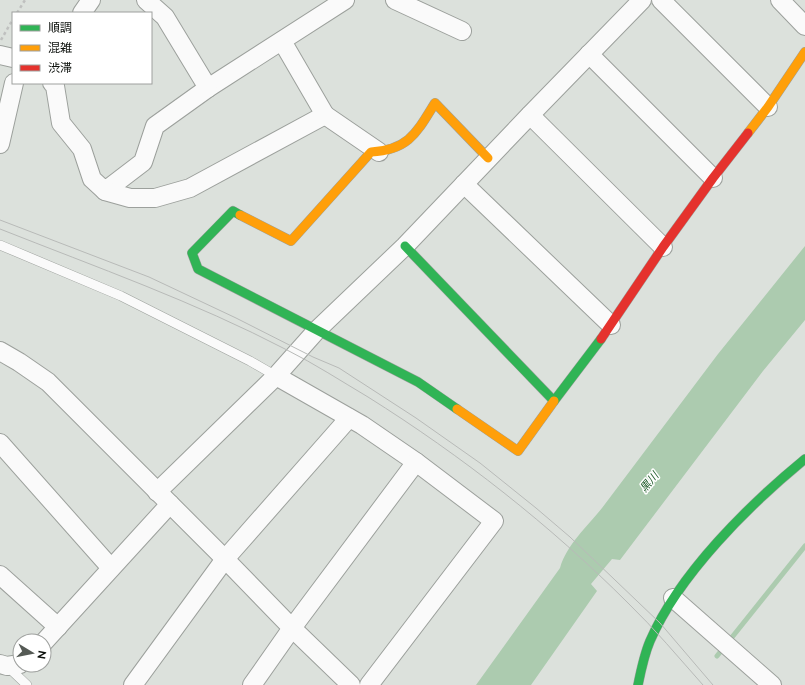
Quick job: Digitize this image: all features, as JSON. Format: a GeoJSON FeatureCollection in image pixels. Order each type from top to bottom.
{"type":"FeatureCollection","features":[{"type":"Feature","properties":{"kind":"street"},"geometry":{"type":"LineString","coordinates":[[83,12],[91,0]]}},
{"type":"Feature","properties":{"kind":"street"},"geometry":{"type":"LineString","coordinates":[[147,0],[165,17],[208,88]]}},
{"type":"Feature","properties":{"kind":"street"},"geometry":{"type":"LineString","coordinates":[[105,191],[143,162],[154,126],[208,88],[345,0]]}},
{"type":"Feature","properties":{"kind":"street"},"geometry":{"type":"LineString","coordinates":[[395,0],[462,31]]}},
{"type":"Feature","properties":{"kind":"street"},"geometry":{"type":"LineString","coordinates":[[157,492],[276,376],[317,330],[406,246],[488,158],[642,0]]}},
{"type":"Feature","properties":{"kind":"street"},"geometry":{"type":"LineString","coordinates":[[661,0],[768,107]]}},
{"type":"Feature","properties":{"kind":"street"},"geometry":{"type":"LineString","coordinates":[[780,0],[805,26]]}},
{"type":"Feature","properties":{"kind":"street"},"geometry":{"type":"LineString","coordinates":[[282,40],[325,115],[379,152]]}},
{"type":"Feature","properties":{"kind":"street"},"geometry":{"type":"LineString","coordinates":[[488,158],[434,103],[415,135],[398,146],[379,152],[371,152],[291,241],[233,211],[192,253],[198,269],[418,382],[518,451],[611,325],[663,247],[713,178],[768,107],[805,52]]}},
{"type":"Feature","properties":{"kind":"street"},"geometry":{"type":"LineString","coordinates":[[588,54],[713,178]]}},
{"type":"Feature","properties":{"kind":"street"},"geometry":{"type":"LineString","coordinates":[[0,55],[12,58]]}},
{"type":"Feature","properties":{"kind":"street"},"geometry":{"type":"LineString","coordinates":[[0,144],[14,84]]}},
{"type":"Feature","properties":{"kind":"street"},"geometry":{"type":"LineString","coordinates":[[53,84],[61,123],[82,150],[92,180],[105,191],[130,198],[155,198],[190,188],[325,115]]}},
{"type":"Feature","properties":{"kind":"street"},"geometry":{"type":"LineString","coordinates":[[530,115],[663,247]]}},
{"type":"Feature","properties":{"kind":"street"},"geometry":{"type":"LineString","coordinates":[[464,184],[611,325]]}},
{"type":"Feature","properties":{"kind":"street"},"geometry":{"type":"LineString","coordinates":[[406,246],[554,401]]}},
{"type":"Feature","properties":{"kind":"street"},"geometry":{"type":"LineString","coordinates":[[0,351],[48,382],[350,685]]}},
{"type":"Feature","properties":{"kind":"street"},"geometry":{"type":"LineString","coordinates":[[276,376],[362,425],[416,462],[494,521],[369,685]]}},
{"type":"Feature","properties":{"kind":"street"},"geometry":{"type":"LineString","coordinates":[[133,685],[225,559],[349,418]]}},
{"type":"Feature","properties":{"kind":"street"},"geometry":{"type":"LineString","coordinates":[[0,443],[111,568]]}},
{"type":"Feature","properties":{"kind":"street"},"geometry":{"type":"LineString","coordinates":[[638,685],[645,656],[655,631],[673,598],[707,555],[747,512],[805,460]]}},
{"type":"Feature","properties":{"kind":"street"},"geometry":{"type":"LineString","coordinates":[[252,685],[292,628],[416,462]]}},
{"type":"Feature","properties":{"kind":"street"},"geometry":{"type":"LineString","coordinates":[[52,633],[170,504]]}},
{"type":"Feature","properties":{"kind":"street"},"geometry":{"type":"LineString","coordinates":[[0,575],[58,627]]}},
{"type":"Feature","properties":{"kind":"street"},"geometry":{"type":"LineString","coordinates":[[673,598],[772,685]]}},
{"type":"Feature","properties":{"kind":"lane"},"geometry":{"type":"LineString","coordinates":[[0,245],[121,296],[250,361],[276,376]]}},
{"type":"Feature","properties":{"kind":"lane"},"geometry":{"type":"LineString","coordinates":[[9,665],[27,685]]}},
{"type":"Feature","properties":{"kind":"path"},"geometry":{"type":"LineString","coordinates":[[18,12],[25,0]]}},
{"type":"Feature","properties":{"kind":"path"},"geometry":{"type":"LineString","coordinates":[[0,41],[12,21]]}},
{"type":"Feature","properties":{"kind":"water","name":"黒川"},"geometry":{"type":"Polygon","coordinates":[[[805,246],[805,320],[763,371],[620,560],[612,559],[591,584],[597,591],[531,685],[476,685],[560,568],[572,543],[602,508],[718,354],[805,246]]]}},
{"type":"Feature","properties":{"kind":"waterway"},"geometry":{"type":"LineString","coordinates":[[717,656],[805,546]]}},
{"type":"Feature","properties":{"kind":"tram line"},"geometry":{"type":"LineString","coordinates":[[0,220],[149,277],[236,318],[313,357],[339,368],[416,418],[480,463],[570,537],[660,623],[713,685]]}},
{"type":"Feature","properties":{"kind":"tram line"},"geometry":{"type":"LineString","coordinates":[[0,229],[217,316],[297,355],[368,397],[437,443],[471,468],[568,546],[638,613],[703,685]]}},
{"type":"Feature","properties":{"kind":"traffic: fast"},"geometry":{"type":"LineString","coordinates":[[240,215],[233,211],[192,253],[198,269],[418,382],[457,409]]}},
{"type":"Feature","properties":{"kind":"traffic: fast"},"geometry":{"type":"LineString","coordinates":[[405,246],[554,401],[601,339]]}},
{"type":"Feature","properties":{"kind":"traffic: fast"},"geometry":{"type":"LineString","coordinates":[[638,685],[644,657],[650,641],[663,616],[697,566],[717,542],[761,497],[805,459]]}},
{"type":"Feature","properties":{"kind":"traffic: slow"},"geometry":{"type":"LineString","coordinates":[[748,133],[768,107],[805,52]]}},
{"type":"Feature","properties":{"kind":"traffic: slow"},"geometry":{"type":"LineString","coordinates":[[240,215],[291,241],[371,152],[384,151],[394,148],[410,138],[423,123],[435,103],[488,158]]}},
{"type":"Feature","properties":{"kind":"traffic: slow"},"geometry":{"type":"LineString","coordinates":[[457,409],[518,451],[554,401]]}},
{"type":"Feature","properties":{"kind":"traffic: jam"},"geometry":{"type":"LineString","coordinates":[[601,339],[663,247],[748,133]]}}]}
